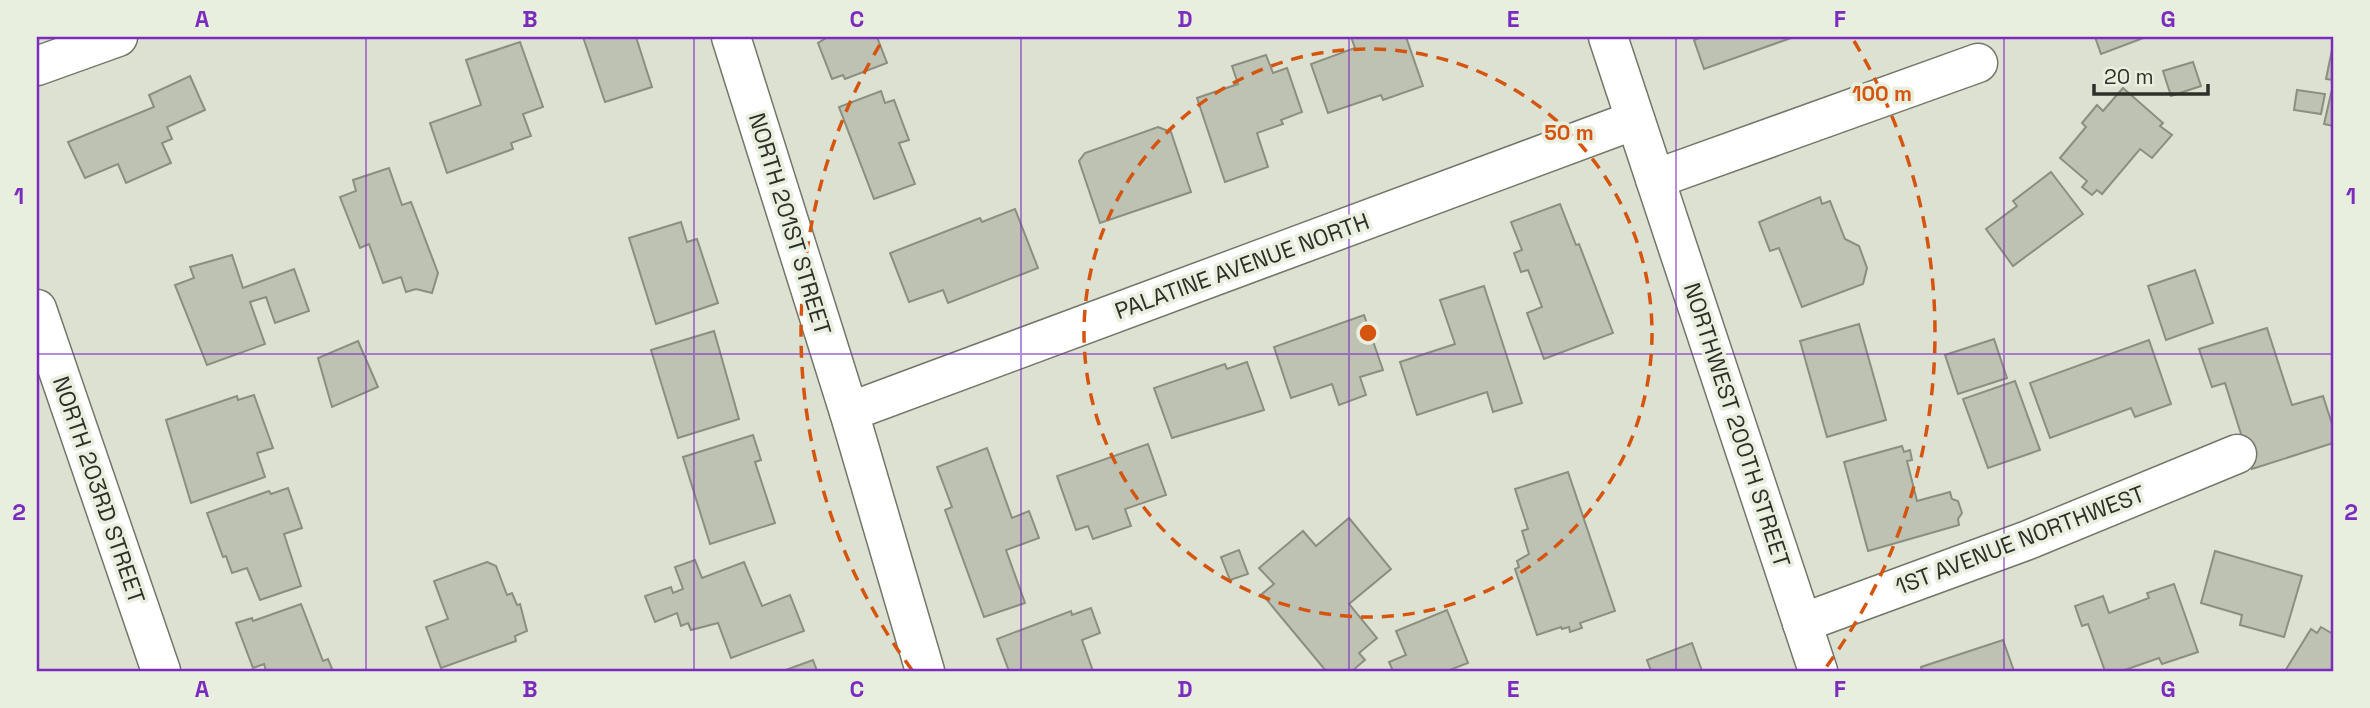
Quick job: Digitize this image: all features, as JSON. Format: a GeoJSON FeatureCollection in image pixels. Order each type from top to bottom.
{"type":"FeatureCollection","features":[{"type":"Feature","properties":{"kind":"street"},"geometry":{"type":"LineString","coordinates":[[37,66],[118,37]]}},
{"type":"Feature","properties":{"kind":"street","name":"NORTH 201ST STREET"},"geometry":{"type":"LineString","coordinates":[[731,37],[849,412],[925,671]]}},
{"type":"Feature","properties":{"kind":"street","name":"NORTHWEST 200TH STREET"},"geometry":{"type":"LineString","coordinates":[[1608,37],[1818,671]]}},
{"type":"Feature","properties":{"kind":"street"},"geometry":{"type":"LineString","coordinates":[[1655,179],[1978,63]]}},
{"type":"Feature","properties":{"kind":"street","name":"PALATINE AVENUE NORTH"},"geometry":{"type":"LineString","coordinates":[[849,412],[1635,120]]}},
{"type":"Feature","properties":{"kind":"street","name":"NORTH 203RD STREET"},"geometry":{"type":"LineString","coordinates":[[37,309],[161,671]]}},
{"type":"Feature","properties":{"kind":"street","name":"1ST AVENUE NORTHWEST"},"geometry":{"type":"LineString","coordinates":[[1802,623],[2028,540],[2236,454]]}},
{"type":"Feature","properties":{"kind":"building"},"geometry":{"type":"Polygon","coordinates":[[[583,37],[636,37],[652,87],[605,102],[583,37]]]}},
{"type":"Feature","properties":{"kind":"building"},"geometry":{"type":"Polygon","coordinates":[[[828,37],[877,37],[887,63],[845,79],[843,75],[832,79],[818,43],[828,37]]]}},
{"type":"Feature","properties":{"kind":"building"},"geometry":{"type":"Polygon","coordinates":[[[1351,37],[1406,37],[1423,86],[1383,100],[1381,95],[1328,113],[1311,64],[1355,48],[1351,37]]]}},
{"type":"Feature","properties":{"kind":"building"},"geometry":{"type":"Polygon","coordinates":[[[1702,37],[1791,38],[1704,69],[1694,40],[1702,37]]]}},
{"type":"Feature","properties":{"kind":"building"},"geometry":{"type":"Polygon","coordinates":[[[2095,37],[2146,37],[2101,54],[2095,37]]]}},
{"type":"Feature","properties":{"kind":"building"},"geometry":{"type":"Polygon","coordinates":[[[520,42],[543,107],[523,114],[531,136],[511,143],[513,149],[447,173],[430,123],[481,105],[466,60],[520,42]]]}},
{"type":"Feature","properties":{"kind":"building"},"geometry":{"type":"Polygon","coordinates":[[[2333,45],[2333,80],[2326,79],[2333,45]]]}},
{"type":"Feature","properties":{"kind":"building"},"geometry":{"type":"Polygon","coordinates":[[[1266,55],[1273,73],[1287,68],[1302,112],[1281,120],[1283,124],[1257,133],[1268,167],[1225,182],[1197,98],[1238,84],[1232,66],[1266,55]]]}},
{"type":"Feature","properties":{"kind":"building"},"geometry":{"type":"Polygon","coordinates":[[[2193,62],[2201,86],[2171,96],[2163,71],[2193,62]]]}},
{"type":"Feature","properties":{"kind":"building"},"geometry":{"type":"Polygon","coordinates":[[[190,76],[205,110],[167,127],[172,139],[162,143],[171,163],[126,183],[118,164],[85,178],[68,142],[154,107],[149,95],[190,76]]]}},
{"type":"Feature","properties":{"kind":"building"},"geometry":{"type":"Polygon","coordinates":[[[2333,85],[2333,126],[2324,124],[2333,85]]]}},
{"type":"Feature","properties":{"kind":"building"},"geometry":{"type":"Polygon","coordinates":[[[2123,88],[2163,123],[2160,126],[2172,135],[2152,158],[2140,149],[2102,194],[2097,190],[2092,195],[2082,187],[2087,181],[2060,158],[2086,127],[2082,123],[2097,105],[2103,111],[2123,88]]]}},
{"type":"Feature","properties":{"kind":"building"},"geometry":{"type":"Polygon","coordinates":[[[2297,90],[2325,94],[2321,114],[2294,110],[2297,90]]]}},
{"type":"Feature","properties":{"kind":"building"},"geometry":{"type":"Polygon","coordinates":[[[881,91],[885,103],[894,100],[909,140],[899,143],[915,184],[874,199],[839,107],[881,91]]]}},
{"type":"Feature","properties":{"kind":"building"},"geometry":{"type":"Polygon","coordinates":[[[1158,127],[1171,132],[1191,192],[1100,223],[1079,161],[1085,153],[1158,127]]]}},
{"type":"Feature","properties":{"kind":"building"},"geometry":{"type":"Polygon","coordinates":[[[389,168],[402,205],[411,202],[438,273],[432,293],[416,289],[406,292],[401,277],[383,283],[369,244],[360,248],[340,197],[356,191],[353,180],[389,168]]]}},
{"type":"Feature","properties":{"kind":"building"},"geometry":{"type":"Polygon","coordinates":[[[2051,172],[2083,214],[2013,266],[1986,229],[2017,206],[2013,201],[2051,172]]]}},
{"type":"Feature","properties":{"kind":"building"},"geometry":{"type":"Polygon","coordinates":[[[1820,197],[1822,204],[1830,201],[1845,239],[1859,246],[1867,268],[1863,284],[1802,307],[1779,248],[1770,251],[1759,222],[1820,197]]]}},
{"type":"Feature","properties":{"kind":"building"},"geometry":{"type":"Polygon","coordinates":[[[1560,204],[1576,245],[1579,244],[1613,333],[1544,359],[1527,313],[1542,307],[1528,270],[1521,272],[1514,253],[1522,250],[1511,222],[1560,204]]]}},
{"type":"Feature","properties":{"kind":"building"},"geometry":{"type":"Polygon","coordinates":[[[1015,209],[1038,268],[948,303],[943,290],[909,302],[890,253],[980,218],[982,222],[1015,209]]]}},
{"type":"Feature","properties":{"kind":"building"},"geometry":{"type":"Polygon","coordinates":[[[681,222],[687,242],[697,239],[718,303],[656,324],[629,238],[681,222]]]}},
{"type":"Feature","properties":{"kind":"building"},"geometry":{"type":"Polygon","coordinates":[[[232,255],[243,288],[294,269],[309,311],[275,323],[266,297],[250,302],[265,344],[207,365],[175,285],[194,278],[190,267],[232,255]]]}},
{"type":"Feature","properties":{"kind":"building"},"geometry":{"type":"Polygon","coordinates":[[[2195,270],[2213,323],[2166,340],[2148,286],[2195,270]]]}},
{"type":"Feature","properties":{"kind":"building"},"geometry":{"type":"Polygon","coordinates":[[[1484,286],[1522,403],[1493,412],[1487,392],[1417,415],[1400,362],[1455,344],[1440,300],[1484,286]]]}},
{"type":"Feature","properties":{"kind":"building"},"geometry":{"type":"Polygon","coordinates":[[[1364,315],[1383,370],[1360,377],[1366,395],[1339,405],[1332,384],[1291,398],[1274,347],[1364,315]]]}},
{"type":"Feature","properties":{"kind":"building"},"geometry":{"type":"Polygon","coordinates":[[[1859,324],[1886,420],[1827,437],[1800,341],[1859,324]]]}},
{"type":"Feature","properties":{"kind":"building"},"geometry":{"type":"Polygon","coordinates":[[[2267,328],[2292,405],[2323,396],[2333,427],[2333,443],[2252,469],[2225,383],[2212,387],[2199,349],[2267,328]]]}},
{"type":"Feature","properties":{"kind":"building"},"geometry":{"type":"Polygon","coordinates":[[[714,331],[739,419],[678,438],[651,350],[714,331]]]}},
{"type":"Feature","properties":{"kind":"building"},"geometry":{"type":"Polygon","coordinates":[[[1994,339],[2007,378],[1958,394],[1945,355],[1994,339]]]}},
{"type":"Feature","properties":{"kind":"building"},"geometry":{"type":"Polygon","coordinates":[[[2149,340],[2171,404],[2135,417],[2131,408],[2050,438],[2030,383],[2149,340]]]}},
{"type":"Feature","properties":{"kind":"building"},"geometry":{"type":"Polygon","coordinates":[[[358,341],[378,387],[332,407],[318,358],[358,341]]]}},
{"type":"Feature","properties":{"kind":"building"},"geometry":{"type":"Polygon","coordinates":[[[1247,362],[1264,410],[1172,438],[1154,388],[1225,364],[1227,369],[1247,362]]]}},
{"type":"Feature","properties":{"kind":"building"},"geometry":{"type":"Polygon","coordinates":[[[2015,381],[2040,450],[1988,468],[1963,399],[2015,381]]]}},
{"type":"Feature","properties":{"kind":"building"},"geometry":{"type":"Polygon","coordinates":[[[254,395],[273,448],[257,453],[265,477],[191,503],[166,420],[237,396],[238,400],[254,395]]]}},
{"type":"Feature","properties":{"kind":"building"},"geometry":{"type":"Polygon","coordinates":[[[753,435],[761,460],[755,462],[775,523],[710,544],[683,457],[753,435]]]}},
{"type":"Feature","properties":{"kind":"building"},"geometry":{"type":"Polygon","coordinates":[[[1148,444],[1166,495],[1125,509],[1131,526],[1093,539],[1088,526],[1076,530],[1057,476],[1148,444]]]}},
{"type":"Feature","properties":{"kind":"building"},"geometry":{"type":"Polygon","coordinates":[[[1902,446],[1904,452],[1910,450],[1912,460],[1907,461],[1917,501],[1950,492],[1952,499],[1958,501],[1962,513],[1958,519],[1959,525],[1868,551],[1844,462],[1902,446]]]}},
{"type":"Feature","properties":{"kind":"building"},"geometry":{"type":"Polygon","coordinates":[[[987,448],[1012,518],[1029,511],[1039,538],[1006,550],[1025,603],[984,617],[945,510],[952,507],[937,467],[987,448]]]}},
{"type":"Feature","properties":{"kind":"building"},"geometry":{"type":"Polygon","coordinates":[[[1568,472],[1615,611],[1580,623],[1582,628],[1570,632],[1569,627],[1561,627],[1537,635],[1515,569],[1519,567],[1517,561],[1529,554],[1522,531],[1528,529],[1515,489],[1568,472]]]}},
{"type":"Feature","properties":{"kind":"building"},"geometry":{"type":"Polygon","coordinates":[[[288,488],[302,528],[284,534],[301,586],[260,600],[247,568],[232,573],[226,556],[223,557],[207,513],[269,491],[271,494],[288,488]]]}},
{"type":"Feature","properties":{"kind":"building"},"geometry":{"type":"Polygon","coordinates":[[[1349,518],[1391,569],[1349,604],[1377,638],[1359,653],[1365,660],[1352,671],[1326,671],[1262,594],[1274,584],[1259,568],[1303,531],[1316,546],[1349,518]]]}},
{"type":"Feature","properties":{"kind":"building"},"geometry":{"type":"Polygon","coordinates":[[[1239,550],[1248,574],[1230,580],[1221,557],[1239,550]]]}},
{"type":"Feature","properties":{"kind":"building"},"geometry":{"type":"Polygon","coordinates":[[[2215,551],[2302,576],[2284,637],[2240,625],[2242,615],[2201,603],[2215,551]]]}},
{"type":"Feature","properties":{"kind":"building"},"geometry":{"type":"Polygon","coordinates":[[[695,560],[702,578],[744,562],[762,606],[790,595],[804,631],[731,658],[718,623],[691,630],[688,623],[681,626],[677,613],[655,622],[645,596],[671,587],[673,593],[683,589],[675,567],[695,560]]]}},
{"type":"Feature","properties":{"kind":"building"},"geometry":{"type":"Polygon","coordinates":[[[487,562],[496,566],[507,595],[512,593],[517,605],[520,604],[527,631],[515,636],[516,641],[441,668],[426,627],[448,619],[434,581],[487,562]]]}},
{"type":"Feature","properties":{"kind":"building"},"geometry":{"type":"Polygon","coordinates":[[[2174,584],[2198,652],[2162,664],[2159,658],[2122,671],[2105,671],[2088,624],[2082,626],[2075,606],[2103,596],[2109,613],[2149,598],[2147,593],[2174,584]]]}},
{"type":"Feature","properties":{"kind":"building"},"geometry":{"type":"Polygon","coordinates":[[[301,604],[323,661],[328,659],[333,671],[266,671],[264,664],[253,668],[236,623],[252,618],[253,621],[301,604]]]}},
{"type":"Feature","properties":{"kind":"building"},"geometry":{"type":"Polygon","coordinates":[[[1091,608],[1100,633],[1082,640],[1093,671],[1009,671],[997,639],[1071,611],[1072,615],[1091,608]]]}},
{"type":"Feature","properties":{"kind":"building"},"geometry":{"type":"Polygon","coordinates":[[[1447,610],[1468,663],[1447,671],[1393,671],[1389,662],[1406,655],[1396,631],[1447,610]]]}},
{"type":"Feature","properties":{"kind":"building"},"geometry":{"type":"Polygon","coordinates":[[[2321,627],[2333,634],[2333,671],[2285,671],[2311,629],[2317,633],[2321,627]]]}},
{"type":"Feature","properties":{"kind":"building"},"geometry":{"type":"Polygon","coordinates":[[[2003,640],[2014,671],[1922,671],[1921,667],[2003,640]]]}},
{"type":"Feature","properties":{"kind":"building"},"geometry":{"type":"Polygon","coordinates":[[[1692,643],[1702,671],[1651,671],[1647,660],[1692,643]]]}},
{"type":"Feature","properties":{"kind":"building"},"geometry":{"type":"Polygon","coordinates":[[[813,660],[817,671],[783,671],[813,660]]]}}]}
